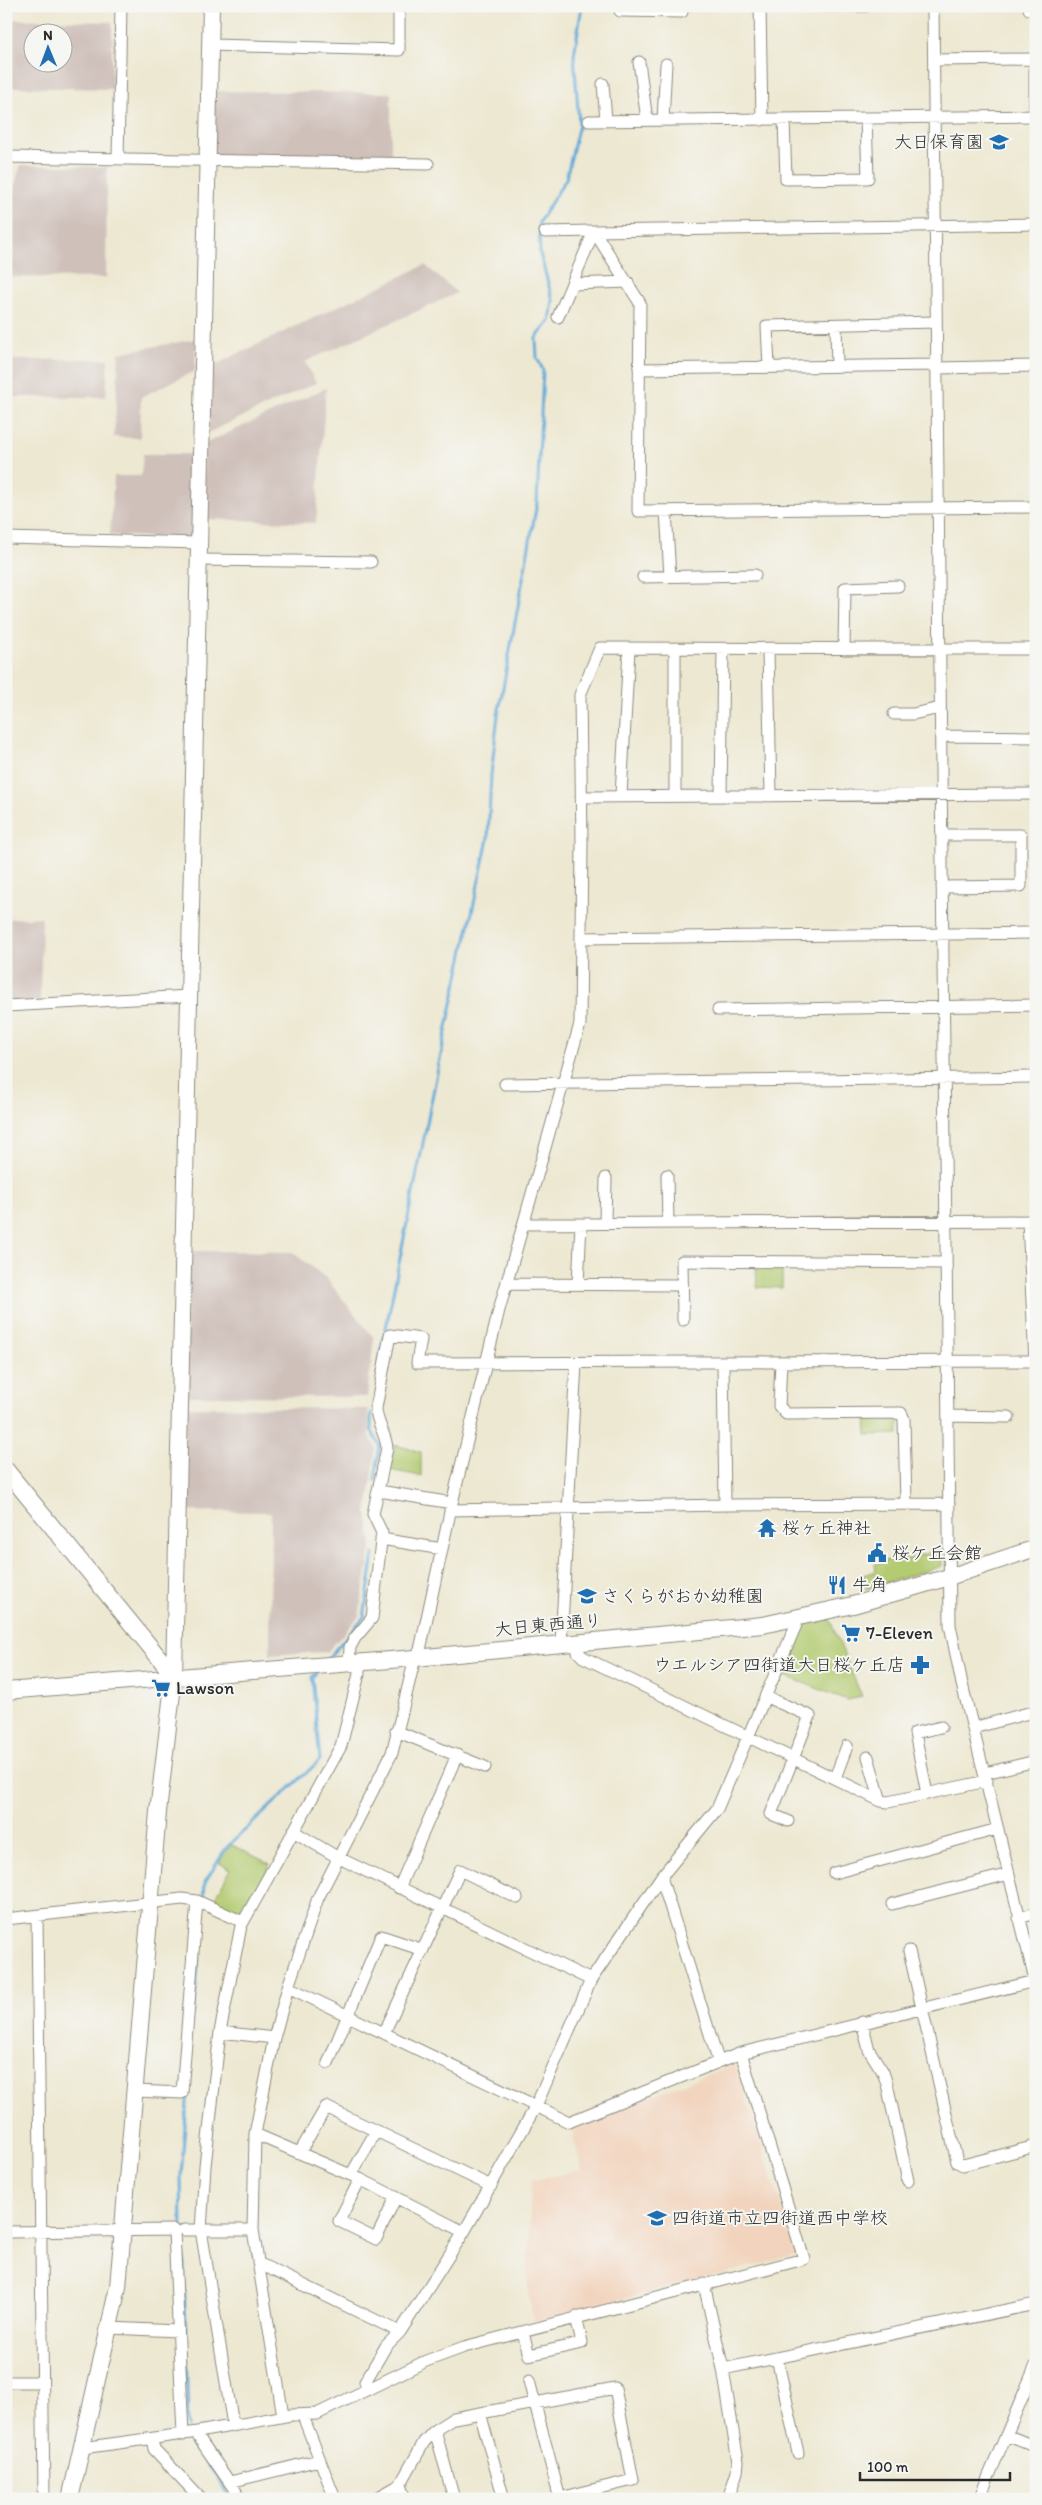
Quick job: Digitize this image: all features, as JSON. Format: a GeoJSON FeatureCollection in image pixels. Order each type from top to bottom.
{"type":"FeatureCollection","features":[{"type":"Feature","properties":{"kind":"street"},"geometry":{"type":"LineString","coordinates":[[118,159],[120,6]]}},
{"type":"Feature","properties":{"kind":"street"},"geometry":{"type":"LineString","coordinates":[[70,2499],[118,2286],[150,1902],[174,1676],[210,6]]}},
{"type":"Feature","properties":{"kind":"street"},"geometry":{"type":"LineString","coordinates":[[210,46],[399,50],[399,6]]}},
{"type":"Feature","properties":{"kind":"street"},"geometry":{"type":"LineString","coordinates":[[621,6],[620,11],[682,12],[682,6]]}},
{"type":"Feature","properties":{"kind":"street"},"geometry":{"type":"LineString","coordinates":[[760,6],[762,120]]}},
{"type":"Feature","properties":{"kind":"street"},"geometry":{"type":"LineString","coordinates":[[823,6],[866,6]]}},
{"type":"Feature","properties":{"kind":"street"},"geometry":{"type":"LineString","coordinates":[[288,1987],[467,2072],[535,2108],[569,2122],[718,2060],[741,2053],[922,2007],[1035,1982],[986,1777],[972,1728],[951,1630],[948,1504],[933,6]]}},
{"type":"Feature","properties":{"kind":"street"},"geometry":{"type":"LineString","coordinates":[[589,121],[1035,116],[1035,59],[934,60]]}},
{"type":"Feature","properties":{"kind":"street"},"geometry":{"type":"LineString","coordinates":[[639,62],[647,120]]}},
{"type":"Feature","properties":{"kind":"street"},"geometry":{"type":"LineString","coordinates":[[663,120],[666,64]]}},
{"type":"Feature","properties":{"kind":"street"},"geometry":{"type":"LineString","coordinates":[[603,84],[606,120]]}},
{"type":"Feature","properties":{"kind":"street"},"geometry":{"type":"LineString","coordinates":[[784,120],[786,179],[868,178],[866,119]]}},
{"type":"Feature","properties":{"kind":"street"},"geometry":{"type":"LineString","coordinates":[[6,157],[207,162],[428,164]]}},
{"type":"Feature","properties":{"kind":"street"},"geometry":{"type":"LineString","coordinates":[[545,232],[1036,224]]}},
{"type":"Feature","properties":{"kind":"street"},"geometry":{"type":"LineString","coordinates":[[594,231],[628,282],[640,304],[638,511],[1036,507]]}},
{"type":"Feature","properties":{"kind":"street"},"geometry":{"type":"LineString","coordinates":[[558,317],[594,231]]}},
{"type":"Feature","properties":{"kind":"street"},"geometry":{"type":"LineString","coordinates":[[572,284],[628,282]]}},
{"type":"Feature","properties":{"kind":"street"},"geometry":{"type":"LineString","coordinates":[[768,367],[767,326],[936,322]]}},
{"type":"Feature","properties":{"kind":"street"},"geometry":{"type":"LineString","coordinates":[[836,325],[837,366]]}},
{"type":"Feature","properties":{"kind":"street"},"geometry":{"type":"LineString","coordinates":[[639,369],[837,366],[1036,366]]}},
{"type":"Feature","properties":{"kind":"street"},"geometry":{"type":"LineString","coordinates":[[666,511],[670,576]]}},
{"type":"Feature","properties":{"kind":"street"},"geometry":{"type":"LineString","coordinates":[[6,538],[371,562]]}},
{"type":"Feature","properties":{"kind":"street"},"geometry":{"type":"LineString","coordinates":[[643,577],[756,575]]}},
{"type":"Feature","properties":{"kind":"street"},"geometry":{"type":"LineString","coordinates":[[844,649],[845,588],[898,586]]}},
{"type":"Feature","properties":{"kind":"street"},"geometry":{"type":"LineString","coordinates":[[283,2416],[253,2230],[255,2134],[274,2038],[288,1987],[318,1898],[336,1857],[392,1753],[415,1658],[420,1650],[451,1507],[507,1284],[580,1024],[582,938],[580,695],[600,648],[940,650],[1036,648]]}},
{"type":"Feature","properties":{"kind":"street"},"geometry":{"type":"LineString","coordinates":[[621,796],[630,649]]}},
{"type":"Feature","properties":{"kind":"street"},"geometry":{"type":"LineString","coordinates":[[675,649],[675,796]]}},
{"type":"Feature","properties":{"kind":"street"},"geometry":{"type":"LineString","coordinates":[[721,796],[723,649]]}},
{"type":"Feature","properties":{"kind":"street"},"geometry":{"type":"LineString","coordinates":[[768,649],[771,796]]}},
{"type":"Feature","properties":{"kind":"street"},"geometry":{"type":"LineString","coordinates":[[894,714],[913,714],[940,708]]}},
{"type":"Feature","properties":{"kind":"street"},"geometry":{"type":"LineString","coordinates":[[940,736],[1036,737]]}},
{"type":"Feature","properties":{"kind":"street"},"geometry":{"type":"LineString","coordinates":[[581,797],[1036,794]]}},
{"type":"Feature","properties":{"kind":"street"},"geometry":{"type":"LineString","coordinates":[[942,835],[1020,835],[1021,886],[942,887]]}},
{"type":"Feature","properties":{"kind":"street"},"geometry":{"type":"LineString","coordinates":[[582,938],[1036,933]]}},
{"type":"Feature","properties":{"kind":"street"},"geometry":{"type":"LineString","coordinates":[[6,1006],[189,996]]}},
{"type":"Feature","properties":{"kind":"street"},"geometry":{"type":"LineString","coordinates":[[718,1010],[1036,1005]]}},
{"type":"Feature","properties":{"kind":"street"},"geometry":{"type":"LineString","coordinates":[[505,1084],[1036,1077]]}},
{"type":"Feature","properties":{"kind":"street"},"geometry":{"type":"LineString","coordinates":[[667,1175],[668,1223]]}},
{"type":"Feature","properties":{"kind":"street"},"geometry":{"type":"LineString","coordinates":[[605,1223],[606,1178]]}},
{"type":"Feature","properties":{"kind":"street"},"geometry":{"type":"LineString","coordinates":[[234,2425],[201,2230],[205,2166],[220,2032],[243,1922],[341,1746],[359,1674],[350,1647],[372,1618],[382,1533],[373,1514],[386,1440],[378,1423],[376,1408],[390,1334],[421,1339],[417,1363],[1035,1361],[1032,1221],[524,1224]]}},
{"type":"Feature","properties":{"kind":"street"},"geometry":{"type":"LineString","coordinates":[[578,1284],[581,1224]]}},
{"type":"Feature","properties":{"kind":"street"},"geometry":{"type":"LineString","coordinates":[[683,1320],[682,1261],[946,1263]]}},
{"type":"Feature","properties":{"kind":"street"},"geometry":{"type":"LineString","coordinates":[[507,1284],[682,1285]]}},
{"type":"Feature","properties":{"kind":"street"},"geometry":{"type":"LineString","coordinates":[[724,1362],[725,1505]]}},
{"type":"Feature","properties":{"kind":"street"},"geometry":{"type":"LineString","coordinates":[[781,1362],[779,1406],[786,1414],[901,1413],[904,1419],[906,1504]]}},
{"type":"Feature","properties":{"kind":"street"},"geometry":{"type":"LineString","coordinates":[[561,1644],[576,1363]]}},
{"type":"Feature","properties":{"kind":"street"},"geometry":{"type":"LineString","coordinates":[[948,1416],[1009,1417]]}},
{"type":"Feature","properties":{"kind":"street"},"geometry":{"type":"LineString","coordinates":[[6,1470],[174,1676]]}},
{"type":"Feature","properties":{"kind":"street"},"geometry":{"type":"LineString","coordinates":[[378,1491],[451,1507],[568,1508],[948,1504]]}},
{"type":"Feature","properties":{"kind":"street"},"geometry":{"type":"LineString","coordinates":[[381,1539],[442,1549]]}},
{"type":"Feature","properties":{"kind":"street","name":"大日東西通り"},"geometry":{"type":"LineString","coordinates":[[6,1691],[415,1658],[763,1625],[794,1619],[949,1577],[1036,1548]]}},
{"type":"Feature","properties":{"kind":"street"},"geometry":{"type":"LineString","coordinates":[[367,2390],[365,2382],[386,2346],[400,2332],[464,2232],[535,2108],[591,1980],[661,1877],[717,1808],[796,1625],[794,1619]]}},
{"type":"Feature","properties":{"kind":"street"},"geometry":{"type":"LineString","coordinates":[[577,1643],[578,1652],[583,1657],[882,1801],[888,1802],[927,1794],[1036,1760]]}},
{"type":"Feature","properties":{"kind":"street"},"geometry":{"type":"LineString","coordinates":[[766,1697],[810,1716],[771,1814],[788,1821]]}},
{"type":"Feature","properties":{"kind":"street"},"geometry":{"type":"LineString","coordinates":[[972,1728],[1036,1711]]}},
{"type":"Feature","properties":{"kind":"street"},"geometry":{"type":"LineString","coordinates":[[927,1794],[915,1733],[941,1727]]}},
{"type":"Feature","properties":{"kind":"street"},"geometry":{"type":"LineString","coordinates":[[396,1731],[486,1768]]}},
{"type":"Feature","properties":{"kind":"street"},"geometry":{"type":"LineString","coordinates":[[835,1778],[847,1746]]}},
{"type":"Feature","properties":{"kind":"street"},"geometry":{"type":"LineString","coordinates":[[399,1888],[457,1755]]}},
{"type":"Feature","properties":{"kind":"street"},"geometry":{"type":"LineString","coordinates":[[868,1757],[882,1801]]}},
{"type":"Feature","properties":{"kind":"street"},"geometry":{"type":"LineString","coordinates":[[834,1873],[998,1829]]}},
{"type":"Feature","properties":{"kind":"street"},"geometry":{"type":"LineString","coordinates":[[293,1831],[336,1857],[591,1980]]}},
{"type":"Feature","properties":{"kind":"street"},"geometry":{"type":"LineString","coordinates":[[384,2032],[460,1870],[516,1898]]}},
{"type":"Feature","properties":{"kind":"street"},"geometry":{"type":"LineString","coordinates":[[892,1904],[1009,1874]]}},
{"type":"Feature","properties":{"kind":"street"},"geometry":{"type":"LineString","coordinates":[[661,1877],[718,2060]]}},
{"type":"Feature","properties":{"kind":"street"},"geometry":{"type":"LineString","coordinates":[[6,1919],[182,1899],[197,1901],[243,1922]]}},
{"type":"Feature","properties":{"kind":"street"},"geometry":{"type":"LineString","coordinates":[[135,2092],[182,2093],[197,1901]]}},
{"type":"Feature","properties":{"kind":"street"},"geometry":{"type":"LineString","coordinates":[[1019,1918],[1036,1913]]}},
{"type":"Feature","properties":{"kind":"street"},"geometry":{"type":"LineString","coordinates":[[37,1916],[44,2499]]}},
{"type":"Feature","properties":{"kind":"street"},"geometry":{"type":"LineString","coordinates":[[328,2063],[381,1936],[423,1950]]}},
{"type":"Feature","properties":{"kind":"street"},"geometry":{"type":"LineString","coordinates":[[909,1951],[957,2162],[963,2165],[1036,2146]]}},
{"type":"Feature","properties":{"kind":"street"},"geometry":{"type":"LineString","coordinates":[[862,2022],[868,2050],[883,2072],[887,2084],[908,2181]]}},
{"type":"Feature","properties":{"kind":"street"},"geometry":{"type":"LineString","coordinates":[[220,2032],[274,2038]]}},
{"type":"Feature","properties":{"kind":"street"},"geometry":{"type":"LineString","coordinates":[[82,2448],[183,2435],[283,2416],[316,2414],[426,2361],[464,2347],[804,2259],[741,2053]]}},
{"type":"Feature","properties":{"kind":"street"},"geometry":{"type":"LineString","coordinates":[[300,2152],[326,2107],[491,2186]]}},
{"type":"Feature","properties":{"kind":"street"},"geometry":{"type":"LineString","coordinates":[[376,2131],[339,2221],[376,2239],[396,2197]]}},
{"type":"Feature","properties":{"kind":"street"},"geometry":{"type":"LineString","coordinates":[[255,2134],[356,2177],[464,2232]]}},
{"type":"Feature","properties":{"kind":"street"},"geometry":{"type":"LineString","coordinates":[[6,2232],[174,2230],[183,2435]]}},
{"type":"Feature","properties":{"kind":"street"},"geometry":{"type":"LineString","coordinates":[[184,2230],[253,2230]]}},
{"type":"Feature","properties":{"kind":"street"},"geometry":{"type":"LineString","coordinates":[[258,2263],[400,2332]]}},
{"type":"Feature","properties":{"kind":"street"},"geometry":{"type":"LineString","coordinates":[[704,2284],[723,2369],[738,2462],[737,2472],[728,2499]]}},
{"type":"Feature","properties":{"kind":"street"},"geometry":{"type":"LineString","coordinates":[[723,2369],[1036,2304]]}},
{"type":"Feature","properties":{"kind":"street"},"geometry":{"type":"LineString","coordinates":[[523,2333],[529,2355],[582,2342],[576,2317]]}},
{"type":"Feature","properties":{"kind":"street"},"geometry":{"type":"LineString","coordinates":[[109,2328],[178,2331]]}},
{"type":"Feature","properties":{"kind":"street"},"geometry":{"type":"LineString","coordinates":[[777,2358],[798,2453]]}},
{"type":"Feature","properties":{"kind":"street"},"geometry":{"type":"LineString","coordinates":[[979,2499],[1036,2365]]}},
{"type":"Feature","properties":{"kind":"street"},"geometry":{"type":"LineString","coordinates":[[375,2499],[400,2485],[424,2442],[435,2430],[454,2418],[480,2412],[535,2402],[615,2388],[632,2480],[560,2498],[535,2402],[530,2381]]}},
{"type":"Feature","properties":{"kind":"street"},"geometry":{"type":"LineString","coordinates":[[6,2382],[42,2382]]}},
{"type":"Feature","properties":{"kind":"street"},"geometry":{"type":"LineString","coordinates":[[480,2412],[504,2499]]}},
{"type":"Feature","properties":{"kind":"street"},"geometry":{"type":"LineString","coordinates":[[303,2416],[335,2499]]}},
{"type":"Feature","properties":{"kind":"street"},"geometry":{"type":"LineString","coordinates":[[435,2430],[454,2499]]}},
{"type":"Feature","properties":{"kind":"street"},"geometry":{"type":"LineString","coordinates":[[198,2432],[241,2499]]}},
{"type":"Feature","properties":{"kind":"street"},"geometry":{"type":"LineString","coordinates":[[1006,2436],[1036,2446]]}},
{"type":"Feature","properties":{"kind":"street"},"geometry":{"type":"LineString","coordinates":[[152,2439],[154,2448],[201,2499]]}},
{"type":"Feature","properties":{"kind":"street"},"geometry":{"type":"LineString","coordinates":[[230,2482],[319,2460]]}},
{"type":"Feature","properties":{"kind":"street"},"geometry":{"type":"LineString","coordinates":[[400,2485],[405,2499]]}},
{"type":"Feature","properties":{"kind":"shaded area"},"geometry":{"type":"Polygon","coordinates":[[[6,19],[112,22],[112,89],[6,87],[6,19]]]}},
{"type":"Feature","properties":{"kind":"shaded area"},"geometry":{"type":"Polygon","coordinates":[[[213,91],[391,93],[391,157],[212,156],[213,91]]]}},
{"type":"Feature","properties":{"kind":"shaded area"},"geometry":{"type":"Polygon","coordinates":[[[21,165],[107,167],[106,278],[6,277],[6,213],[21,165]]]}},
{"type":"Feature","properties":{"kind":"shaded area"},"geometry":{"type":"Polygon","coordinates":[[[425,265],[457,293],[305,362],[316,383],[205,434],[208,368],[425,265]]]}},
{"type":"Feature","properties":{"kind":"shaded area"},"geometry":{"type":"Polygon","coordinates":[[[196,339],[195,371],[141,397],[140,438],[114,437],[119,353],[196,339]]]}},
{"type":"Feature","properties":{"kind":"shaded area"},"geometry":{"type":"Polygon","coordinates":[[[108,359],[106,397],[6,397],[6,360],[108,359]]]}},
{"type":"Feature","properties":{"kind":"shaded area"},"geometry":{"type":"Polygon","coordinates":[[[326,388],[316,523],[205,519],[204,444],[326,388]]]}},
{"type":"Feature","properties":{"kind":"shaded area"},"geometry":{"type":"Polygon","coordinates":[[[143,454],[194,454],[192,539],[110,535],[114,476],[141,476],[143,454]]]}},
{"type":"Feature","properties":{"kind":"shaded area"},"geometry":{"type":"Polygon","coordinates":[[[42,917],[40,1001],[6,1003],[6,919],[42,917]]]}},
{"type":"Feature","properties":{"kind":"shaded area"},"geometry":{"type":"Polygon","coordinates":[[[188,1251],[292,1252],[326,1278],[374,1338],[367,1397],[185,1396],[188,1251]]]}},
{"type":"Feature","properties":{"kind":"shaded area"},"geometry":{"type":"Polygon","coordinates":[[[186,1407],[368,1409],[369,1434],[376,1447],[367,1513],[372,1542],[359,1616],[327,1652],[270,1655],[271,1512],[182,1511],[186,1407]]]}},
{"type":"Feature","properties":{"kind":"shaded area","name":"四街道市立四街道西中学校"},"geometry":{"type":"Polygon","coordinates":[[[735,2064],[797,2255],[533,2321],[527,2281],[531,2181],[582,2170],[571,2127],[735,2064]]]}},
{"type":"Feature","properties":{"kind":"green space"},"geometry":{"type":"Polygon","coordinates":[[[756,1265],[782,1265],[782,1288],[757,1287],[756,1265]]]}},
{"type":"Feature","properties":{"kind":"green space"},"geometry":{"type":"Polygon","coordinates":[[[887,1416],[899,1421],[899,1434],[867,1435],[866,1417],[887,1416]]]}},
{"type":"Feature","properties":{"kind":"green space"},"geometry":{"type":"Polygon","coordinates":[[[395,1445],[421,1452],[421,1476],[389,1470],[395,1445]]]}},
{"type":"Feature","properties":{"kind":"green space"},"geometry":{"type":"Polygon","coordinates":[[[941,1549],[942,1566],[866,1589],[863,1575],[876,1571],[875,1564],[904,1555],[905,1560],[941,1549]]]}},
{"type":"Feature","properties":{"kind":"green space"},"geometry":{"type":"Polygon","coordinates":[[[828,1615],[862,1697],[847,1700],[783,1675],[804,1623],[828,1615]]]}},
{"type":"Feature","properties":{"kind":"green space"},"geometry":{"type":"Polygon","coordinates":[[[232,1845],[270,1864],[244,1916],[239,1917],[212,1903],[231,1869],[219,1863],[225,1852],[232,1845]]]}},
{"type":"Feature","properties":{"kind":"waterway"},"geometry":{"type":"LineString","coordinates":[[378,1368],[437,1073],[488,839],[491,775],[498,715],[537,503],[543,370],[537,358],[536,338],[550,321],[553,301],[540,254],[539,222],[566,179],[579,124],[574,55],[582,6]]}},
{"type":"Feature","properties":{"kind":"waterway"},"geometry":{"type":"LineString","coordinates":[[371,1414],[371,1430],[380,1445],[375,1480]]}},
{"type":"Feature","properties":{"kind":"waterway"},"geometry":{"type":"LineString","coordinates":[[328,1658],[364,1617],[374,1554]]}},
{"type":"Feature","properties":{"kind":"waterway"},"geometry":{"type":"LineString","coordinates":[[204,1900],[205,1882],[227,1847],[320,1760],[312,1677],[316,1673]]}},
{"type":"Feature","properties":{"kind":"waterway"},"geometry":{"type":"LineString","coordinates":[[194,2012],[203,1907]]}},
{"type":"Feature","properties":{"kind":"waterway"},"geometry":{"type":"LineString","coordinates":[[182,2227],[181,2175],[188,2091]]}},
{"type":"Feature","properties":{"kind":"waterway"},"geometry":{"type":"LineString","coordinates":[[183,2233],[188,2427]]}},
{"type":"Feature","properties":{"kind":"waterway"},"geometry":{"type":"LineString","coordinates":[[191,2440],[232,2499]]}},
{"type":"Feature","properties":{"kind":"place","name":"大日保育園"},"geometry":{"type":"Point","coordinates":[999,142]}},
{"type":"Feature","properties":{"kind":"place","name":"桜ヶ丘神社"},"geometry":{"type":"Point","coordinates":[767,1528]}},
{"type":"Feature","properties":{"kind":"place","name":"桜ケ丘会館"},"geometry":{"type":"Point","coordinates":[877,1553]}},
{"type":"Feature","properties":{"kind":"place","name":"牛角"},"geometry":{"type":"Point","coordinates":[837,1585]}},
{"type":"Feature","properties":{"kind":"place","name":"さくらがおか幼稚園"},"geometry":{"type":"Point","coordinates":[587,1596]}},
{"type":"Feature","properties":{"kind":"place","name":"7-Eleven"},"geometry":{"type":"Point","coordinates":[851,1633]}},
{"type":"Feature","properties":{"kind":"place","name":"ウエルシア四街道大日桜ケ丘店"},"geometry":{"type":"Point","coordinates":[920,1665]}},
{"type":"Feature","properties":{"kind":"place","name":"Lawson"},"geometry":{"type":"Point","coordinates":[161,1688]}},
{"type":"Feature","properties":{"kind":"place","name":"四街道市立四街道西中学校"},"geometry":{"type":"Point","coordinates":[657,2218]}}]}
